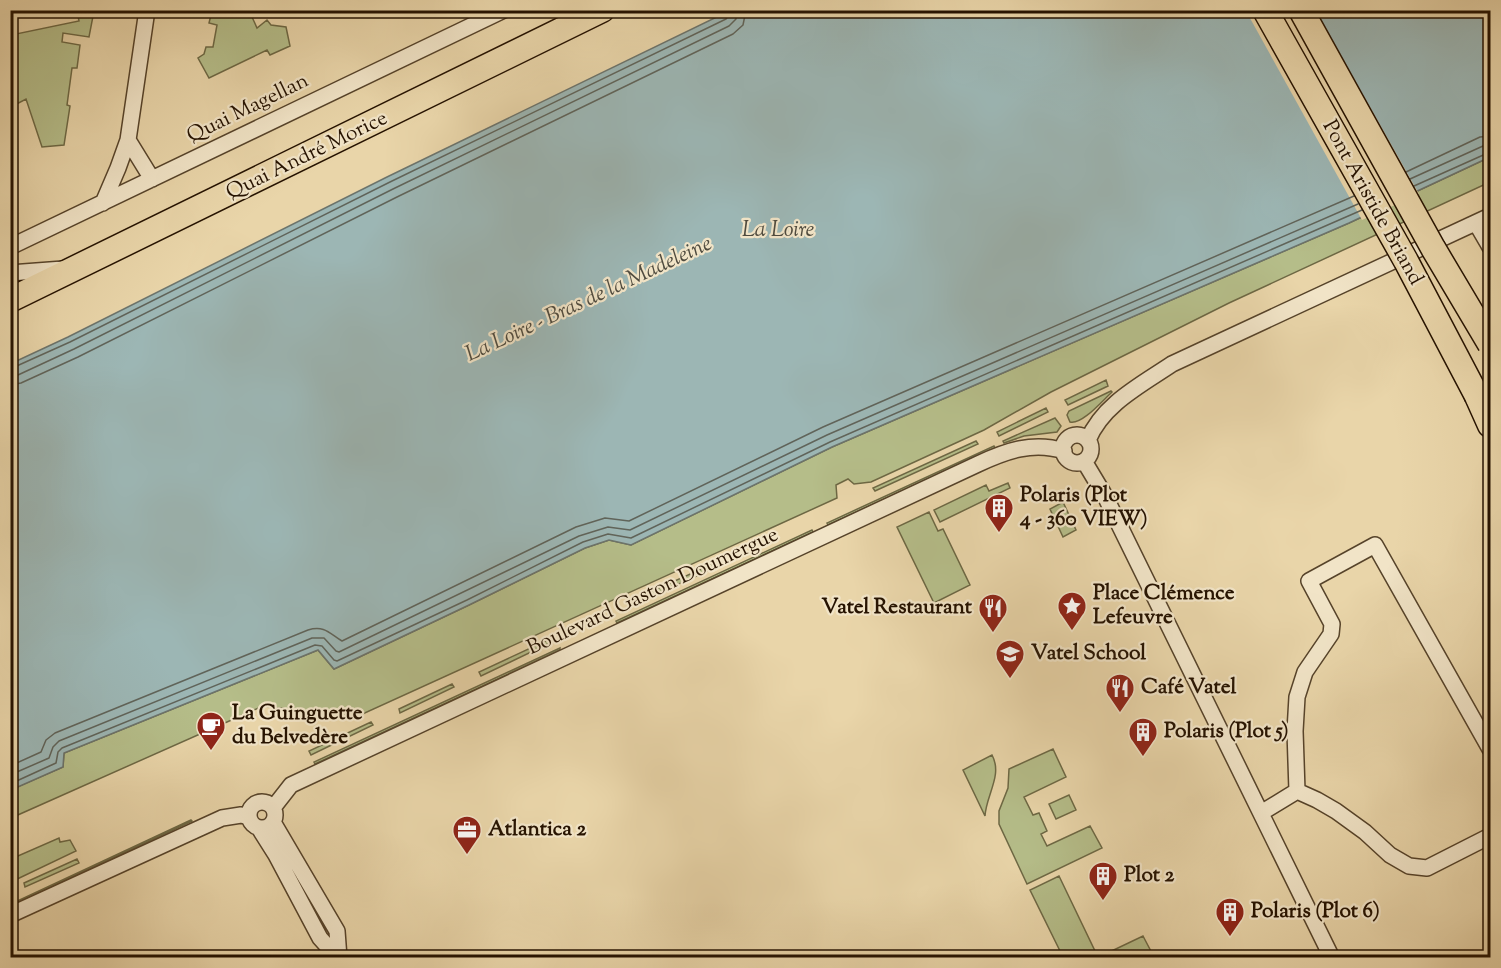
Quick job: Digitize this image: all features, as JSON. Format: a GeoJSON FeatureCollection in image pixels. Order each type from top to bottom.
{"type":"FeatureCollection","features":[{"type":"Feature","properties":{"kind":"main road","name":"Quai André Morice"},"geometry":{"type":"LineString","coordinates":[[10,300],[602,10]]}},
{"type":"Feature","properties":{"kind":"main road","name":"Pont Aristide Briand"},"geometry":{"type":"LineString","coordinates":[[1265,10],[1406,261],[1491,425]]}},
{"type":"Feature","properties":{"kind":"main road","name":"Pont Aristide Briand"},"geometry":{"type":"LineString","coordinates":[[1301,10],[1433,248],[1491,344]]}},
{"type":"Feature","properties":{"kind":"street"},"geometry":{"type":"LineString","coordinates":[[103,203],[128,140],[147,10]]}},
{"type":"Feature","properties":{"kind":"street","name":"Quai Magellan"},"geometry":{"type":"LineString","coordinates":[[10,247],[504,10]]}},
{"type":"Feature","properties":{"kind":"street"},"geometry":{"type":"LineString","coordinates":[[128,140],[152,179]]}},
{"type":"Feature","properties":{"kind":"street"},"geometry":{"type":"LineString","coordinates":[[1088,440],[1105,413],[1125,396],[1172,364],[1483,219],[1491,247]]}},
{"type":"Feature","properties":{"kind":"street"},"geometry":{"type":"LineString","coordinates":[[10,273],[72,269]]}},
{"type":"Feature","properties":{"kind":"street"},"geometry":{"type":"LineString","coordinates":[[1072,436],[1081,436],[1088,440],[1090,454],[1080,463],[1071,461],[1064,451],[1065,442],[1072,436]]}},
{"type":"Feature","properties":{"kind":"street","name":"Boulevard Gaston Doumergue"},"geometry":{"type":"LineString","coordinates":[[264,819],[291,785],[978,464],[1024,447],[1051,447],[1064,451]]}},
{"type":"Feature","properties":{"kind":"street"},"geometry":{"type":"LineString","coordinates":[[1084,461],[1105,496],[1332,957]]}},
{"type":"Feature","properties":{"kind":"street"},"geometry":{"type":"LineString","coordinates":[[1297,791],[1295,731],[1297,697],[1305,672],[1330,634],[1332,624],[1310,581],[1375,545],[1491,749]]}},
{"type":"Feature","properties":{"kind":"street"},"geometry":{"type":"LineString","coordinates":[[1261,813],[1297,791]]}},
{"type":"Feature","properties":{"kind":"street"},"geometry":{"type":"LineString","coordinates":[[1297,791],[1336,811],[1365,832],[1389,855],[1409,866],[1427,868],[1491,836]]}},
{"type":"Feature","properties":{"kind":"street"},"geometry":{"type":"LineString","coordinates":[[10,915],[204,825],[222,818],[241,815],[264,819],[337,931],[338,957]]}},
{"type":"Feature","properties":{"kind":"green space"},"geometry":{"type":"Polygon","coordinates":[[[77,11],[94,11],[89,37],[63,33],[62,42],[80,45],[77,68],[72,68],[67,105],[70,106],[64,145],[42,147],[26,99],[11,107],[11,35],[79,21],[77,11]]]}},
{"type":"Feature","properties":{"kind":"green space"},"geometry":{"type":"Polygon","coordinates":[[[212,11],[258,11],[252,17],[257,28],[267,20],[271,25],[286,27],[290,46],[270,55],[267,50],[209,78],[198,58],[204,54],[206,47],[213,47],[217,25],[209,23],[212,11]]]}},
{"type":"Feature","properties":{"kind":"green space"},"geometry":{"type":"Polygon","coordinates":[[[1490,157],[1490,182],[1229,303],[1051,392],[984,430],[871,482],[854,484],[848,479],[836,485],[837,498],[356,717],[263,706],[11,818],[10,790],[63,767],[64,753],[318,650],[334,669],[585,548],[609,540],[631,545],[832,447],[1349,223],[1490,157]]]}},
{"type":"Feature","properties":{"kind":"green space"},"geometry":{"type":"Polygon","coordinates":[[[1106,380],[1108,386],[1068,405],[1065,400],[1106,380]]]}},
{"type":"Feature","properties":{"kind":"green space"},"geometry":{"type":"Polygon","coordinates":[[[1111,391],[1086,416],[1070,422],[1067,415],[1069,411],[1111,391]]]}},
{"type":"Feature","properties":{"kind":"green space"},"geometry":{"type":"Polygon","coordinates":[[[1046,408],[1048,412],[999,436],[997,432],[1046,408]]]}},
{"type":"Feature","properties":{"kind":"green space"},"geometry":{"type":"Polygon","coordinates":[[[1055,418],[1061,426],[1057,432],[1024,436],[1004,443],[1003,441],[1055,418]]]}},
{"type":"Feature","properties":{"kind":"green space"},"geometry":{"type":"Polygon","coordinates":[[[976,441],[978,444],[875,491],[873,488],[976,441]]]}},
{"type":"Feature","properties":{"kind":"green space"},"geometry":{"type":"Polygon","coordinates":[[[994,446],[995,448],[828,525],[827,523],[994,446]]]}},
{"type":"Feature","properties":{"kind":"green space"},"geometry":{"type":"Polygon","coordinates":[[[1008,483],[1010,488],[940,522],[934,510],[986,485],[989,491],[1008,483]]]}},
{"type":"Feature","properties":{"kind":"green space"},"geometry":{"type":"Polygon","coordinates":[[[1063,502],[1076,530],[1063,537],[1050,509],[1063,502]]]}},
{"type":"Feature","properties":{"kind":"green space"},"geometry":{"type":"Polygon","coordinates":[[[929,512],[938,531],[943,529],[970,585],[934,603],[897,527],[929,512]]]}},
{"type":"Feature","properties":{"kind":"green space"},"geometry":{"type":"Polygon","coordinates":[[[812,530],[813,532],[617,623],[616,621],[812,530]]]}},
{"type":"Feature","properties":{"kind":"green space"},"geometry":{"type":"Polygon","coordinates":[[[715,563],[717,567],[645,599],[643,595],[715,563]]]}},
{"type":"Feature","properties":{"kind":"green space"},"geometry":{"type":"Polygon","coordinates":[[[550,639],[552,642],[481,676],[479,672],[550,639]]]}},
{"type":"Feature","properties":{"kind":"green space"},"geometry":{"type":"Polygon","coordinates":[[[560,648],[560,650],[315,764],[314,762],[560,648]]]}},
{"type":"Feature","properties":{"kind":"green space"},"geometry":{"type":"Polygon","coordinates":[[[452,684],[454,687],[400,713],[399,709],[452,684]]]}},
{"type":"Feature","properties":{"kind":"green space"},"geometry":{"type":"Polygon","coordinates":[[[371,722],[373,725],[311,755],[309,751],[371,722]]]}},
{"type":"Feature","properties":{"kind":"green space"},"geometry":{"type":"Polygon","coordinates":[[[1053,749],[1066,777],[1024,797],[1033,815],[1039,813],[1047,831],[1041,834],[1047,846],[1090,826],[1102,848],[1027,884],[999,824],[999,811],[1008,788],[1009,769],[1053,749]]]}},
{"type":"Feature","properties":{"kind":"green space"},"geometry":{"type":"Polygon","coordinates":[[[992,755],[996,770],[985,816],[963,770],[992,755]]]}},
{"type":"Feature","properties":{"kind":"green space"},"geometry":{"type":"Polygon","coordinates":[[[1069,795],[1076,810],[1056,819],[1049,804],[1069,795]]]}},
{"type":"Feature","properties":{"kind":"green space"},"geometry":{"type":"Polygon","coordinates":[[[192,821],[11,906],[11,904],[192,821]]]}},
{"type":"Feature","properties":{"kind":"green space"},"geometry":{"type":"Polygon","coordinates":[[[59,838],[60,842],[70,840],[76,851],[11,882],[11,859],[59,838]]]}},
{"type":"Feature","properties":{"kind":"green space"},"geometry":{"type":"Polygon","coordinates":[[[77,859],[79,863],[25,887],[24,883],[77,859]]]}},
{"type":"Feature","properties":{"kind":"green space"},"geometry":{"type":"Polygon","coordinates":[[[1059,876],[1095,951],[1083,957],[1063,957],[1030,890],[1059,876]]]}},
{"type":"Feature","properties":{"kind":"green space"},"geometry":{"type":"Polygon","coordinates":[[[1143,936],[1154,957],[1099,957],[1143,936]]]}},
{"type":"Feature","properties":{"kind":"water","name":"La Loire"},"geometry":{"type":"Polygon","coordinates":[[[729,11],[1490,11],[1490,157],[1349,223],[832,447],[631,545],[609,540],[585,548],[334,669],[318,650],[64,753],[63,767],[11,790],[10,364],[729,11]]]}},
{"type":"Feature","properties":{"kind":"pier"},"geometry":{"type":"Polygon","coordinates":[[[1246,11],[1316,11],[1419,194],[1362,220],[1246,11]]]}},
{"type":"Feature","properties":{"kind":"place","name":"Polaris (Plot 4 - 360 VIEW)"},"geometry":{"type":"Point","coordinates":[999,534]}},
{"type":"Feature","properties":{"kind":"place","name":"Place Clémence Lefeuvre"},"geometry":{"type":"Point","coordinates":[1072,632]}},
{"type":"Feature","properties":{"kind":"place","name":"Vatel Restaurant"},"geometry":{"type":"Point","coordinates":[993,634]}},
{"type":"Feature","properties":{"kind":"place","name":"Vatel School"},"geometry":{"type":"Point","coordinates":[1010,680]}},
{"type":"Feature","properties":{"kind":"place","name":"Café Vatel"},"geometry":{"type":"Point","coordinates":[1120,714]}},
{"type":"Feature","properties":{"kind":"place","name":"La Guinguette du Belvedère"},"geometry":{"type":"Point","coordinates":[211,752]}},
{"type":"Feature","properties":{"kind":"place","name":"Polaris (Plot 5)"},"geometry":{"type":"Point","coordinates":[1143,758]}},
{"type":"Feature","properties":{"kind":"place","name":"Atlantica 2"},"geometry":{"type":"Point","coordinates":[467,856]}},
{"type":"Feature","properties":{"kind":"place","name":"Plot 2"},"geometry":{"type":"Point","coordinates":[1103,902]}},
{"type":"Feature","properties":{"kind":"place","name":"Polaris (Plot 6)"},"geometry":{"type":"Point","coordinates":[1230,938]}},
{"type":"Feature","properties":{"kind":"water label","name":"La Loire - Bras de la Madeleine"},"geometry":{"type":"Point","coordinates":[589,300]}}]}
